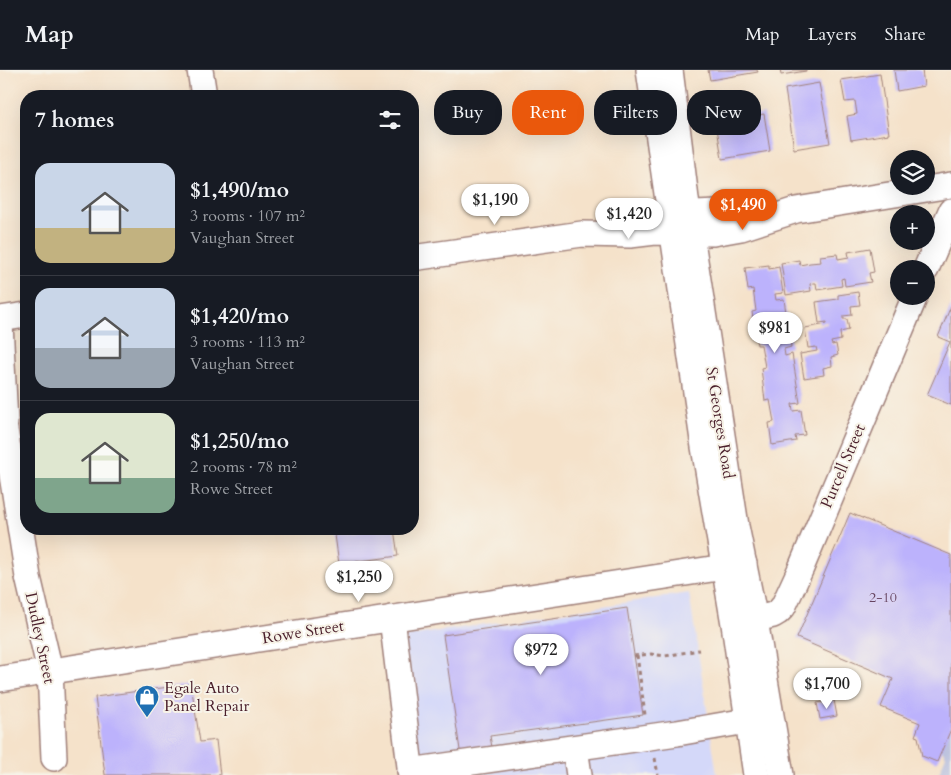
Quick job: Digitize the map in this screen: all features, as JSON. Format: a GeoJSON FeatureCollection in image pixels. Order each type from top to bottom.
{"type":"FeatureCollection","features":[{"type":"Feature","properties":{"kind":"street"},"geometry":{"type":"LineString","coordinates":[[200,70],[203,90]]}},
{"type":"Feature","properties":{"kind":"street","name":"St Georges Road"},"geometry":{"type":"LineString","coordinates":[[649,70],[657,90]]}},
{"type":"Feature","properties":{"kind":"street","name":"St Georges Road"},"geometry":{"type":"LineString","coordinates":[[668,90],[670,70]]}},
{"type":"Feature","properties":{"kind":"street","name":"St Georges Road"},"geometry":{"type":"LineString","coordinates":[[668,135],[681,224],[704,447],[734,566],[760,719],[781,775]]}},
{"type":"Feature","properties":{"kind":"street"},"geometry":{"type":"LineString","coordinates":[[419,257],[582,234],[630,235],[655,232],[738,211],[796,210],[951,185]]}},
{"type":"Feature","properties":{"kind":"street"},"geometry":{"type":"LineString","coordinates":[[930,260],[951,211]]}},
{"type":"Feature","properties":{"kind":"street","name":"Purcell Street"},"geometry":{"type":"LineString","coordinates":[[744,622],[773,615],[783,607],[910,305]]}},
{"type":"Feature","properties":{"kind":"street"},"geometry":{"type":"LineString","coordinates":[[0,319],[20,316]]}},
{"type":"Feature","properties":{"kind":"street","name":"Dudley Street"},"geometry":{"type":"LineString","coordinates":[[0,323],[3,418],[20,526]]}},
{"type":"Feature","properties":{"kind":"street","name":"Dudley Street"},"geometry":{"type":"LineString","coordinates":[[21,535],[55,767]]}},
{"type":"Feature","properties":{"kind":"street","name":"Rowe Street"},"geometry":{"type":"LineString","coordinates":[[0,679],[734,566]]}},
{"type":"Feature","properties":{"kind":"street"},"geometry":{"type":"LineString","coordinates":[[392,618],[411,773],[760,719]]}},
{"type":"Feature","properties":{"kind":"street","name":"St Georges Road"},"geometry":{"type":"LineString","coordinates":[[756,775],[760,719]]}},
{"type":"Feature","properties":{"kind":"street"},"geometry":{"type":"LineString","coordinates":[[575,748],[579,775]]}},
{"type":"Feature","properties":{"kind":"path"},"geometry":{"type":"LineString","coordinates":[[645,716],[635,655],[651,654],[665,656],[698,650]]}},
{"type":"Feature","properties":{"kind":"shaded area"},"geometry":{"type":"Polygon","coordinates":[[[689,593],[717,775],[403,775],[382,640],[689,593]]]}},
{"type":"Feature","properties":{"kind":"shaded area"},"geometry":{"type":"Polygon","coordinates":[[[951,721],[951,775],[938,775],[946,756],[940,747],[951,721]]]}},
{"type":"Feature","properties":{"kind":"building"},"geometry":{"type":"Polygon","coordinates":[[[708,70],[757,70],[758,72],[710,80],[708,70]]]}},
{"type":"Feature","properties":{"kind":"building"},"geometry":{"type":"Polygon","coordinates":[[[780,70],[806,70],[806,71],[781,75],[780,70]]]}},
{"type":"Feature","properties":{"kind":"building"},"geometry":{"type":"Polygon","coordinates":[[[894,70],[922,70],[924,86],[897,91],[894,70]]]}},
{"type":"Feature","properties":{"kind":"building"},"geometry":{"type":"Polygon","coordinates":[[[880,74],[889,134],[851,140],[847,116],[857,114],[855,101],[845,102],[841,80],[880,74]]]}},
{"type":"Feature","properties":{"kind":"building"},"geometry":{"type":"Polygon","coordinates":[[[819,83],[830,143],[794,149],[785,89],[819,83]]]}},
{"type":"Feature","properties":{"kind":"building"},"geometry":{"type":"Polygon","coordinates":[[[761,114],[764,114],[770,151],[722,159],[718,135],[761,135],[761,114]]]}},
{"type":"Feature","properties":{"kind":"building"},"geometry":{"type":"Polygon","coordinates":[[[870,248],[874,272],[869,273],[871,282],[845,286],[844,278],[841,279],[842,286],[817,290],[816,283],[813,283],[810,284],[811,291],[786,295],[781,263],[799,260],[800,265],[821,262],[820,256],[837,254],[838,259],[849,257],[848,252],[870,248]]]}},
{"type":"Feature","properties":{"kind":"building"},"geometry":{"type":"Polygon","coordinates":[[[769,265],[769,269],[779,267],[783,293],[775,294],[776,300],[784,299],[791,347],[784,349],[785,356],[792,354],[800,403],[792,404],[793,411],[801,410],[805,435],[795,436],[796,441],[772,445],[769,423],[774,422],[770,400],[765,401],[761,368],[765,367],[761,345],[757,345],[752,312],[756,311],[753,289],[748,290],[745,268],[769,265]]]}},
{"type":"Feature","properties":{"kind":"building"},"geometry":{"type":"Polygon","coordinates":[[[858,292],[860,305],[851,306],[852,315],[843,316],[843,319],[847,319],[849,330],[840,332],[841,340],[831,342],[832,345],[836,344],[838,355],[831,357],[832,366],[823,368],[824,375],[804,378],[800,354],[817,351],[816,347],[808,348],[805,328],[827,324],[827,322],[819,323],[816,302],[838,299],[838,295],[858,292]]]}},
{"type":"Feature","properties":{"kind":"building"},"geometry":{"type":"Polygon","coordinates":[[[951,306],[951,405],[927,395],[950,342],[938,337],[951,306]]]}},
{"type":"Feature","properties":{"kind":"building"},"geometry":{"type":"Polygon","coordinates":[[[850,513],[951,555],[951,729],[937,762],[922,756],[918,737],[915,736],[920,723],[881,707],[893,679],[797,638],[850,513]]]}},
{"type":"Feature","properties":{"kind":"building"},"geometry":{"type":"Polygon","coordinates":[[[335,535],[395,535],[398,556],[339,564],[335,535]]]}},
{"type":"Feature","properties":{"kind":"building"},"geometry":{"type":"Polygon","coordinates":[[[627,608],[643,715],[490,736],[493,753],[461,757],[443,635],[627,608]]]}},
{"type":"Feature","properties":{"kind":"building","name":"Egale Auto Panel Repair"},"geometry":{"type":"Polygon","coordinates":[[[191,684],[200,742],[216,740],[220,775],[105,775],[95,697],[191,684]]]}},
{"type":"Feature","properties":{"kind":"building"},"geometry":{"type":"Polygon","coordinates":[[[834,700],[837,716],[820,719],[817,703],[834,700]]]}},
{"type":"Feature","properties":{"kind":"place","name":"Egale Auto Panel Repair"},"geometry":{"type":"Point","coordinates":[147,718]}}]}
